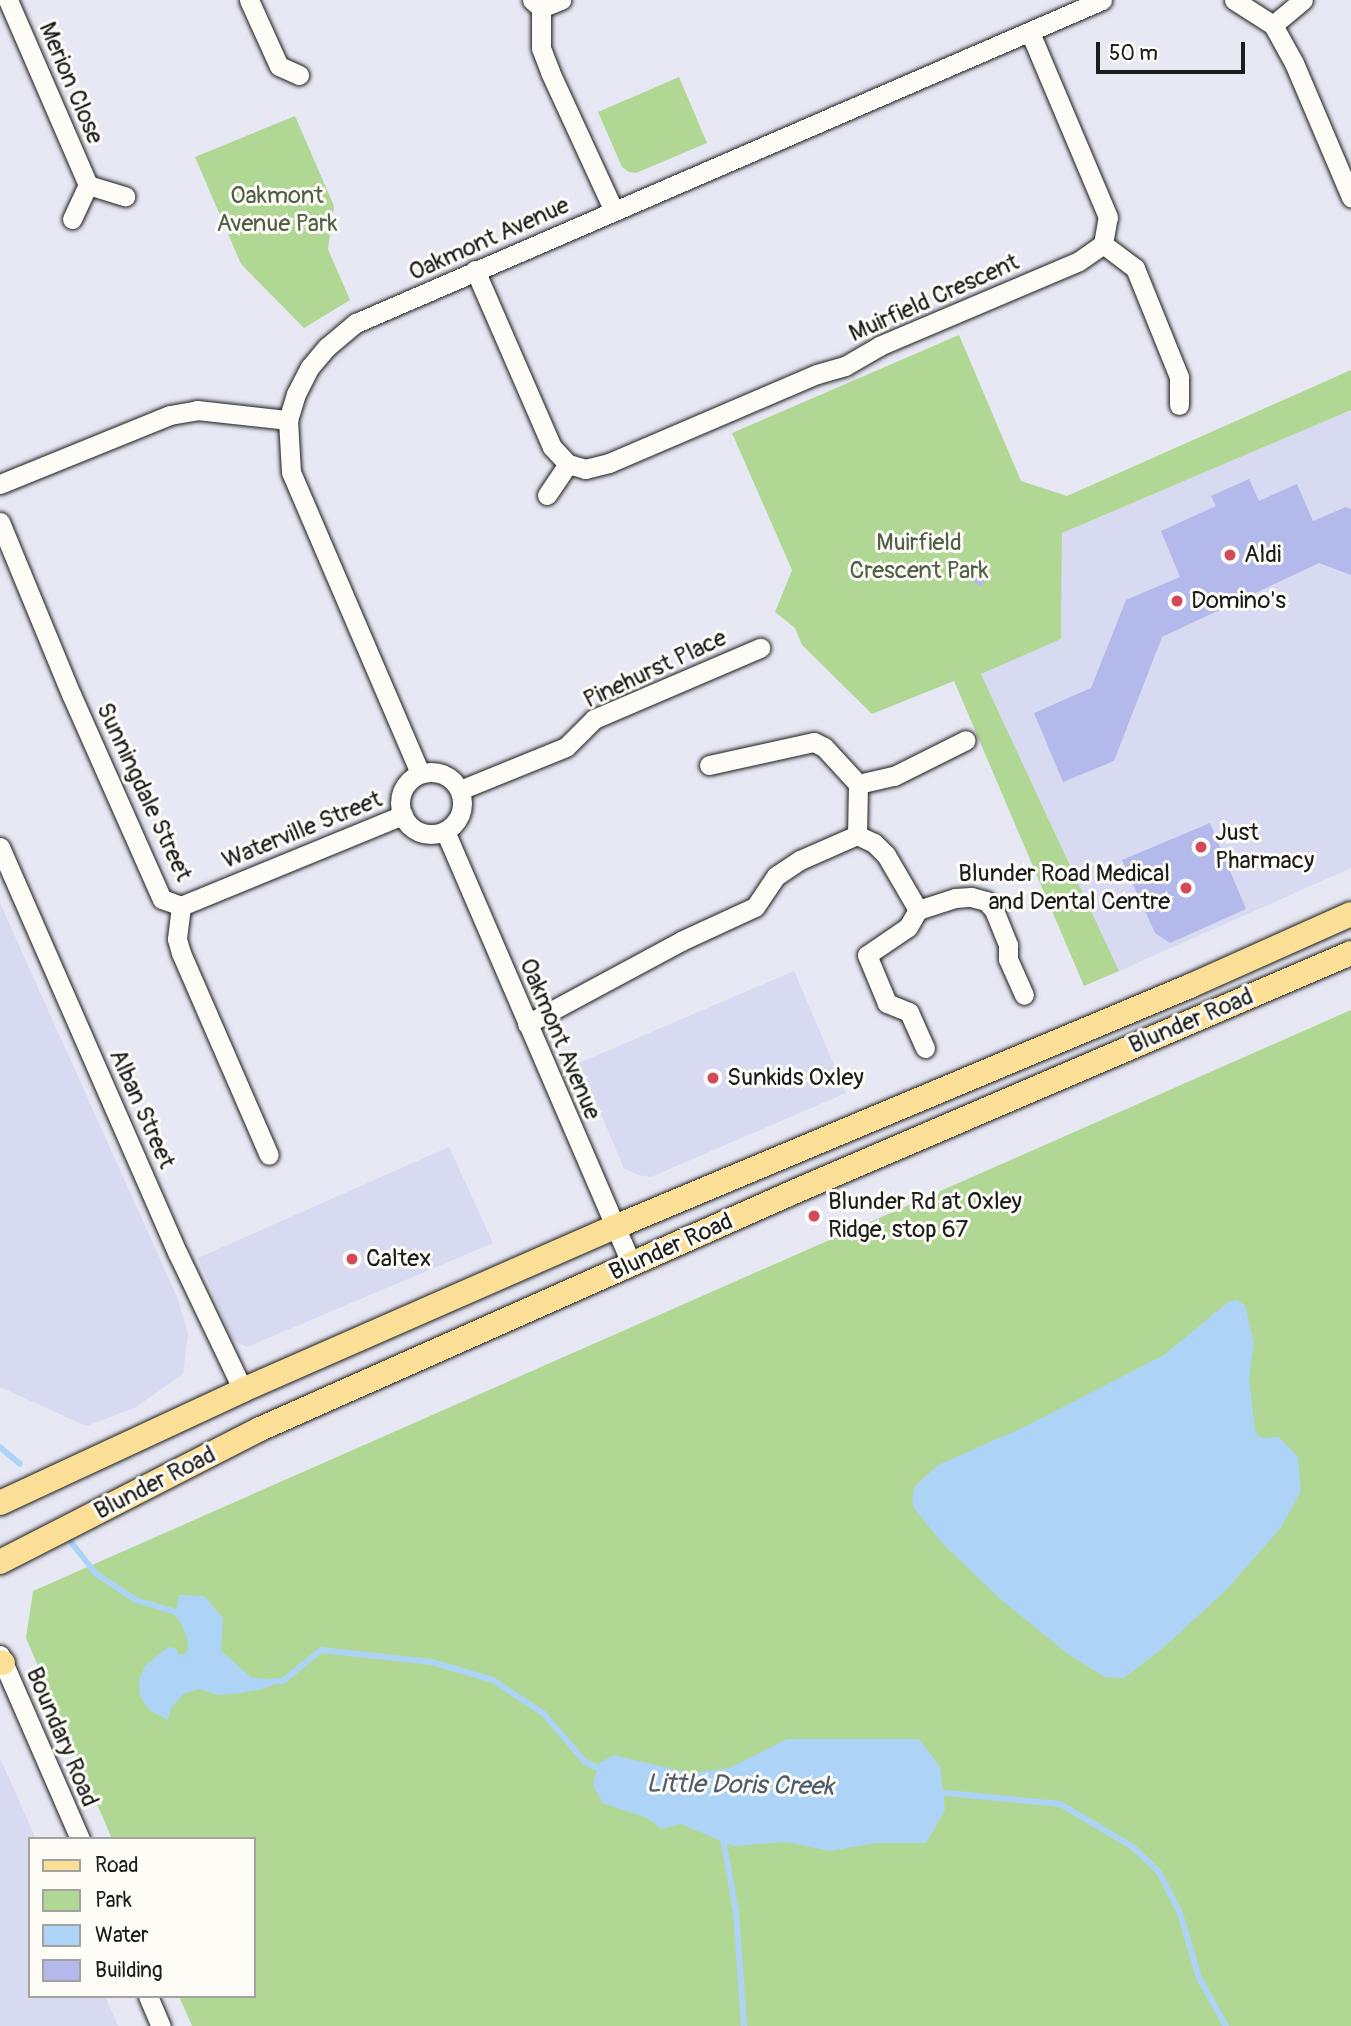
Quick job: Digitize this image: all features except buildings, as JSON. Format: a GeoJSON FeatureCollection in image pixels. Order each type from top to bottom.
{"type":"FeatureCollection","features":[{"type":"Feature","properties":{"kind":"main road","name":"Blunder Road"},"geometry":{"type":"LineString","coordinates":[[0,1503],[243,1390],[615,1227],[1190,986],[1351,914]]}},
{"type":"Feature","properties":{"kind":"main road","name":"Blunder Road"},"geometry":{"type":"LineString","coordinates":[[0,1562],[260,1429],[796,1191],[1351,953]]}},
{"type":"Feature","properties":{"kind":"street","name":"Merion Close"},"geometry":{"type":"LineString","coordinates":[[8,0],[88,185]]}},
{"type":"Feature","properties":{"kind":"street"},"geometry":{"type":"LineString","coordinates":[[249,0],[279,66],[299,75]]}},
{"type":"Feature","properties":{"kind":"street"},"geometry":{"type":"LineString","coordinates":[[561,0],[537,4],[541,48],[614,211]]}},
{"type":"Feature","properties":{"kind":"street","name":"Oakmont Avenue"},"geometry":{"type":"LineString","coordinates":[[420,774],[298,494],[288,451],[288,420],[296,394],[310,368],[339,335],[356,323],[475,270],[1102,0]]}},
{"type":"Feature","properties":{"kind":"street"},"geometry":{"type":"LineString","coordinates":[[1234,0],[1273,25],[1294,63],[1351,197]]}},
{"type":"Feature","properties":{"kind":"street"},"geometry":{"type":"LineString","coordinates":[[1273,25],[1303,0]]}},
{"type":"Feature","properties":{"kind":"street"},"geometry":{"type":"LineString","coordinates":[[1030,32],[1108,217],[1103,244],[1135,268],[1180,377],[1179,405]]}},
{"type":"Feature","properties":{"kind":"street"},"geometry":{"type":"LineString","coordinates":[[72,219],[88,185],[125,196]]}},
{"type":"Feature","properties":{"kind":"street","name":"Muirfield Crescent"},"geometry":{"type":"LineString","coordinates":[[568,464],[585,469],[609,463],[817,374],[845,366],[879,346],[1079,261],[1103,244]]}},
{"type":"Feature","properties":{"kind":"street"},"geometry":{"type":"LineString","coordinates":[[475,270],[552,447],[568,464],[547,495]]}},
{"type":"Feature","properties":{"kind":"street"},"geometry":{"type":"LineString","coordinates":[[0,484],[13,481],[170,415],[197,410],[288,420]]}},
{"type":"Feature","properties":{"kind":"street","name":"Sunningdale Street"},"geometry":{"type":"LineString","coordinates":[[0,522],[71,694],[162,899],[181,906],[177,939],[181,953],[269,1155]]}},
{"type":"Feature","properties":{"kind":"street","name":"Pinehurst Place"},"geometry":{"type":"LineString","coordinates":[[460,790],[566,747],[594,719],[760,648]]}},
{"type":"Feature","properties":{"kind":"street"},"geometry":{"type":"LineString","coordinates":[[858,783],[894,776],[966,740]]}},
{"type":"Feature","properties":{"kind":"street"},"geometry":{"type":"LineString","coordinates":[[709,765],[814,742],[824,747],[858,783],[857,835]]}},
{"type":"Feature","properties":{"kind":"street"},"geometry":{"type":"LineString","coordinates":[[438,772],[447,776],[460,790],[462,809],[453,825],[445,831],[435,834],[416,830],[403,815],[401,796],[411,779],[420,774],[438,772]]}},
{"type":"Feature","properties":{"kind":"street","name":"Waterville Street"},"geometry":{"type":"LineString","coordinates":[[181,906],[403,815]]}},
{"type":"Feature","properties":{"kind":"street","name":"Oakmont Avenue"},"geometry":{"type":"LineString","coordinates":[[445,831],[632,1265]]}},
{"type":"Feature","properties":{"kind":"street"},"geometry":{"type":"LineString","coordinates":[[527,1024],[681,940],[755,907],[776,876],[800,860],[857,835],[874,843],[886,855],[918,910]]}},
{"type":"Feature","properties":{"kind":"street","name":"Alban Street"},"geometry":{"type":"LineString","coordinates":[[0,847],[178,1254],[243,1390]]}},
{"type":"Feature","properties":{"kind":"street"},"geometry":{"type":"LineString","coordinates":[[925,1048],[909,1012],[887,1003],[867,955],[908,927],[918,910],[955,898],[971,897],[986,901],[993,910],[1008,945],[1008,959],[1024,995]]}},
{"type":"Feature","properties":{"kind":"street","name":"Boundary Road"},"geometry":{"type":"LineString","coordinates":[[1,1660],[79,1837]]}},
{"type":"Feature","properties":{"kind":"street"},"geometry":{"type":"LineString","coordinates":[[149,1998],[161,2026]]}},
{"type":"Feature","properties":{"kind":"shaded area"},"geometry":{"type":"Polygon","coordinates":[[[1351,410],[1351,868],[1119,971],[981,674],[1061,639],[1062,533],[1351,410]]]}},
{"type":"Feature","properties":{"kind":"shaded area"},"geometry":{"type":"Polygon","coordinates":[[[0,903],[177,1297],[188,1334],[183,1374],[136,1407],[86,1426],[0,1387],[0,903]]]}},
{"type":"Feature","properties":{"kind":"shaded area","name":"Sunkids Oxley"},"geometry":{"type":"Polygon","coordinates":[[[794,971],[846,1093],[651,1177],[638,1175],[624,1168],[579,1063],[794,971]]]}},
{"type":"Feature","properties":{"kind":"shaded area"},"geometry":{"type":"Polygon","coordinates":[[[449,1147],[493,1243],[247,1347],[233,1340],[198,1258],[449,1147]]]}},
{"type":"Feature","properties":{"kind":"shaded area"},"geometry":{"type":"Polygon","coordinates":[[[0,1758],[35,1837],[28,1837],[28,1998],[106,1998],[118,2026],[0,2026],[0,1758]]]}},
{"type":"Feature","properties":{"kind":"green space"},"geometry":{"type":"Polygon","coordinates":[[[679,77],[707,143],[636,173],[629,172],[622,167],[598,112],[679,77]]]}},
{"type":"Feature","properties":{"kind":"green space","name":"Oakmont Avenue Park"},"geometry":{"type":"Polygon","coordinates":[[[295,116],[334,206],[328,249],[350,300],[304,328],[241,264],[195,157],[295,116]]]}},
{"type":"Feature","properties":{"kind":"green space","name":"Muirfield Crescent Park"},"geometry":{"type":"Polygon","coordinates":[[[959,335],[1021,481],[1067,496],[1351,370],[1351,410],[1062,533],[1061,639],[981,674],[1119,971],[1084,986],[954,681],[872,714],[802,645],[795,628],[775,612],[792,570],[732,433],[959,335]]]}},
{"type":"Feature","properties":{"kind":"green space"},"geometry":{"type":"Polygon","coordinates":[[[1351,1010],[1351,2026],[192,2026],[180,1998],[256,1998],[256,1837],[111,1837],[26,1638],[33,1591],[1351,1010]]]}},
{"type":"Feature","properties":{"kind":"water"},"geometry":{"type":"Polygon","coordinates":[[[1236,1300],[1245,1305],[1254,1344],[1249,1377],[1255,1431],[1261,1438],[1279,1437],[1298,1457],[1301,1491],[1280,1529],[1225,1591],[1163,1648],[1124,1678],[1105,1677],[1069,1655],[999,1598],[942,1543],[914,1508],[912,1498],[915,1486],[938,1465],[1024,1427],[1164,1355],[1228,1302],[1236,1300]]]}},
{"type":"Feature","properties":{"kind":"water"},"geometry":{"type":"Polygon","coordinates":[[[179,1595],[204,1596],[223,1618],[221,1651],[251,1677],[283,1681],[263,1689],[241,1693],[219,1695],[199,1689],[183,1694],[171,1708],[168,1720],[149,1710],[140,1696],[139,1680],[145,1666],[168,1647],[176,1648],[178,1654],[183,1655],[188,1650],[187,1637],[176,1612],[179,1595]]]}},
{"type":"Feature","properties":{"kind":"water"},"geometry":{"type":"Polygon","coordinates":[[[787,1739],[919,1739],[940,1767],[945,1810],[926,1843],[876,1843],[830,1851],[786,1842],[733,1846],[681,1824],[661,1829],[647,1818],[602,1803],[593,1784],[599,1763],[614,1755],[689,1773],[729,1768],[787,1739]]]}},
{"type":"Feature","properties":{"kind":"waterway","name":"Little Doris Creek"},"geometry":{"type":"LineString","coordinates":[[0,1447],[20,1464]]}},
{"type":"Feature","properties":{"kind":"waterway","name":"Little Doris Creek"},"geometry":{"type":"LineString","coordinates":[[71,1542],[95,1573],[136,1600],[176,1612],[179,1617]]}},
{"type":"Feature","properties":{"kind":"waterway","name":"Little Doris Creek"},"geometry":{"type":"LineString","coordinates":[[274,1681],[283,1681],[321,1650],[432,1662],[493,1680],[544,1714],[585,1762],[603,1770]]}},
{"type":"Feature","properties":{"kind":"waterway","name":"Little Doris Creek"},"geometry":{"type":"LineString","coordinates":[[936,1792],[1060,1804],[1133,1847],[1159,1872],[1180,1913],[1199,1978],[1226,2026]]}},
{"type":"Feature","properties":{"kind":"waterway"},"geometry":{"type":"LineString","coordinates":[[722,1834],[736,1911],[744,2026]]}},
{"type":"Feature","properties":{"kind":"place","name":"Aldi"},"geometry":{"type":"Point","coordinates":[1230,555]}},
{"type":"Feature","properties":{"kind":"place","name":"Domino's"},"geometry":{"type":"Point","coordinates":[1177,601]}},
{"type":"Feature","properties":{"kind":"place","name":"Just Pharmacy"},"geometry":{"type":"Point","coordinates":[1201,847]}},
{"type":"Feature","properties":{"kind":"place","name":"Blunder Road Medical and Dental Centre"},"geometry":{"type":"Point","coordinates":[1186,888]}},
{"type":"Feature","properties":{"kind":"place","name":"Sunkids Oxley"},"geometry":{"type":"Point","coordinates":[713,1078]}},
{"type":"Feature","properties":{"kind":"place","name":"Blunder Rd at Oxley Ridge, stop 67"},"geometry":{"type":"Point","coordinates":[814,1216]}},
{"type":"Feature","properties":{"kind":"place","name":"Caltex"},"geometry":{"type":"Point","coordinates":[352,1259]}}]}
